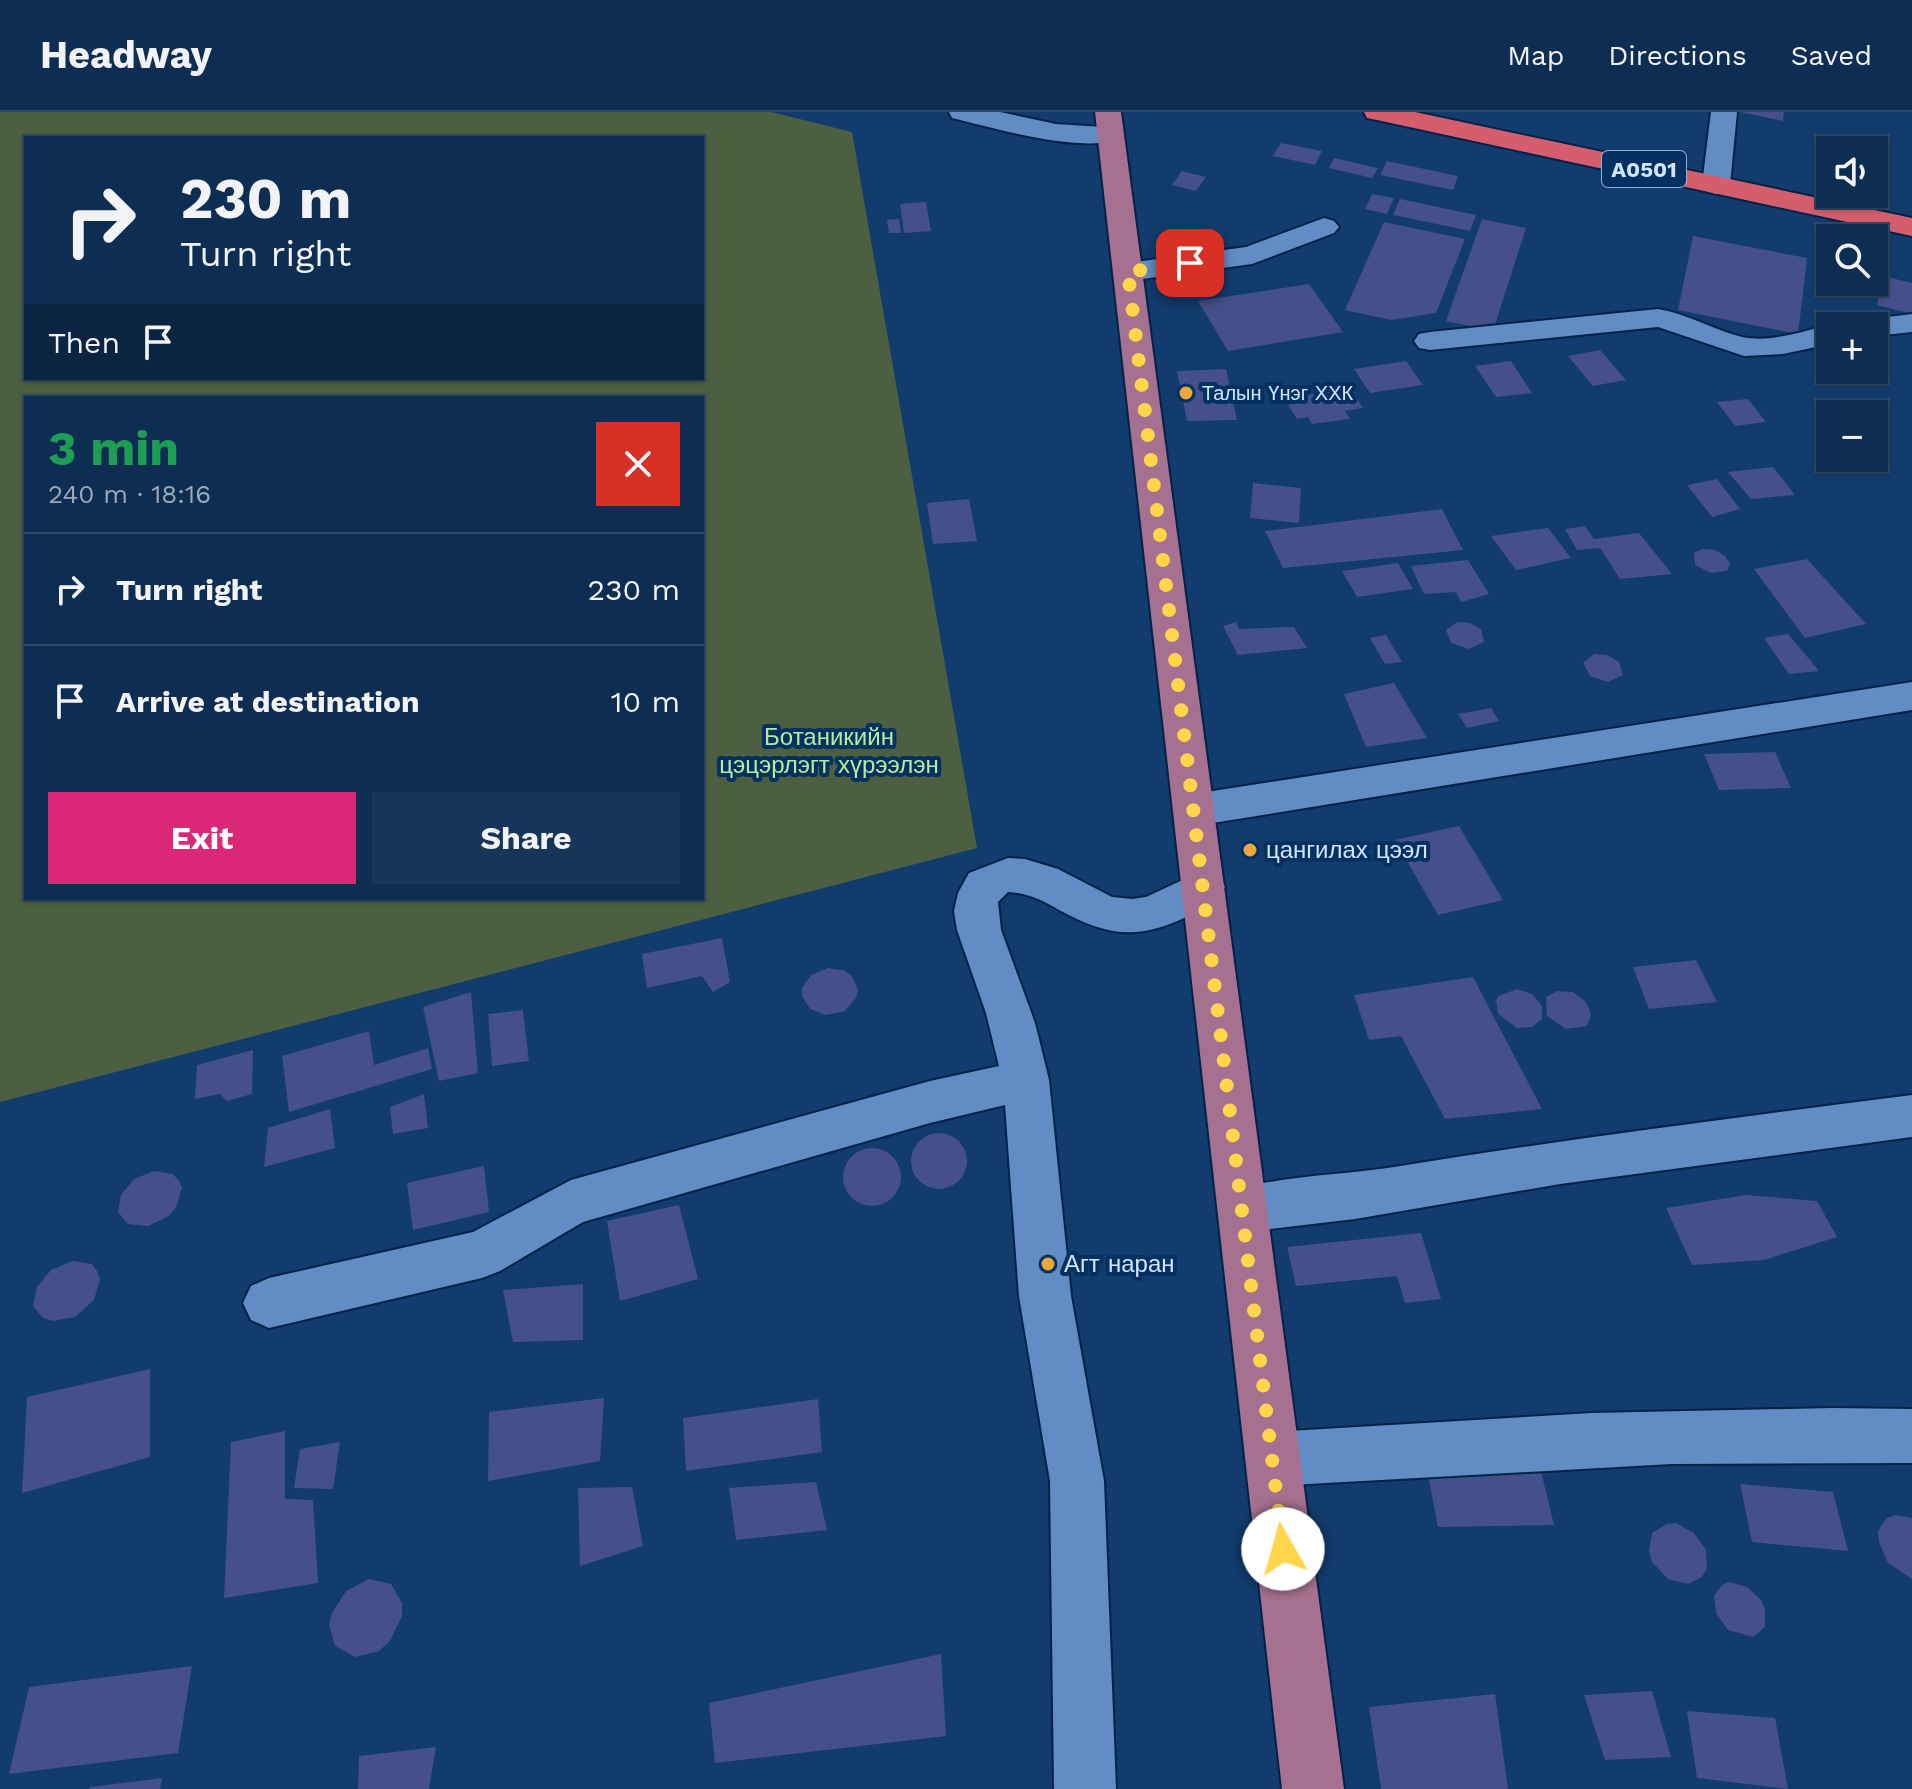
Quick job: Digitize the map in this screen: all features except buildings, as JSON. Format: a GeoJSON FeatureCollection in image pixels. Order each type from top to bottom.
{"type":"FeatureCollection","features":[{"type":"Feature","properties":{"kind":"highway","name":"A0501"},"geometry":{"type":"LineString","coordinates":[[1377,112],[1912,227]]}},
{"type":"Feature","properties":{"kind":"main road"},"geometry":{"type":"LineString","coordinates":[[1108,123],[1313,1789]]}},
{"type":"Feature","properties":{"kind":"street"},"geometry":{"type":"LineString","coordinates":[[962,112],[1051,122],[1108,123]]}},
{"type":"Feature","properties":{"kind":"street"},"geometry":{"type":"LineString","coordinates":[[1716,185],[1724,112]]}},
{"type":"Feature","properties":{"kind":"street"},"geometry":{"type":"LineString","coordinates":[[1128,272],[1252,255],[1324,227]]}},
{"type":"Feature","properties":{"kind":"street"},"geometry":{"type":"LineString","coordinates":[[1430,341],[1658,318],[1686,322],[1739,346],[1816,340]]}},
{"type":"Feature","properties":{"kind":"street"},"geometry":{"type":"LineString","coordinates":[[1888,326],[1912,323]]}},
{"type":"Feature","properties":{"kind":"street"},"geometry":{"type":"LineString","coordinates":[[1194,810],[1912,696]]}},
{"type":"Feature","properties":{"kind":"street"},"geometry":{"type":"LineString","coordinates":[[1085,1789],[1077,1481],[1073,1442],[1045,1299],[1036,1153],[1026,1080],[1007,1004],[979,929],[977,897],[983,886],[992,879],[1007,875],[1025,876],[1054,887],[1096,910],[1114,916],[1133,917],[1150,913],[1204,887]]}},
{"type":"Feature","properties":{"kind":"street"},"geometry":{"type":"LineString","coordinates":[[269,1303],[482,1254],[571,1203],[930,1102],[1026,1080]]}},
{"type":"Feature","properties":{"kind":"street"},"geometry":{"type":"LineString","coordinates":[[1244,1209],[1355,1196],[1560,1162],[1912,1116]]}},
{"type":"Feature","properties":{"kind":"street"},"geometry":{"type":"LineString","coordinates":[[1272,1459],[1478,1445],[1643,1439],[1912,1436]]}},
{"type":"Feature","properties":{"kind":"green space","name":"Ботаникийн цэцэрлэгт хүрээлэн"},"geometry":{"type":"Polygon","coordinates":[[[0,112],[771,112],[852,132],[977,848],[0,1102],[0,112]]]}},
{"type":"Feature","properties":{"kind":"place","name":"Талын Үнэг ХХК"},"geometry":{"type":"Point","coordinates":[1186,393]}},
{"type":"Feature","properties":{"kind":"place","name":"цангилах цээл"},"geometry":{"type":"Point","coordinates":[1250,850]}},
{"type":"Feature","properties":{"kind":"place","name":"Агт наран"},"geometry":{"type":"Point","coordinates":[1048,1264]}},
{"type":"Feature","properties":{"kind":"route"},"geometry":{"type":"LineString","coordinates":[[1190,263],[1128,272],[1283,1549]]}}]}
